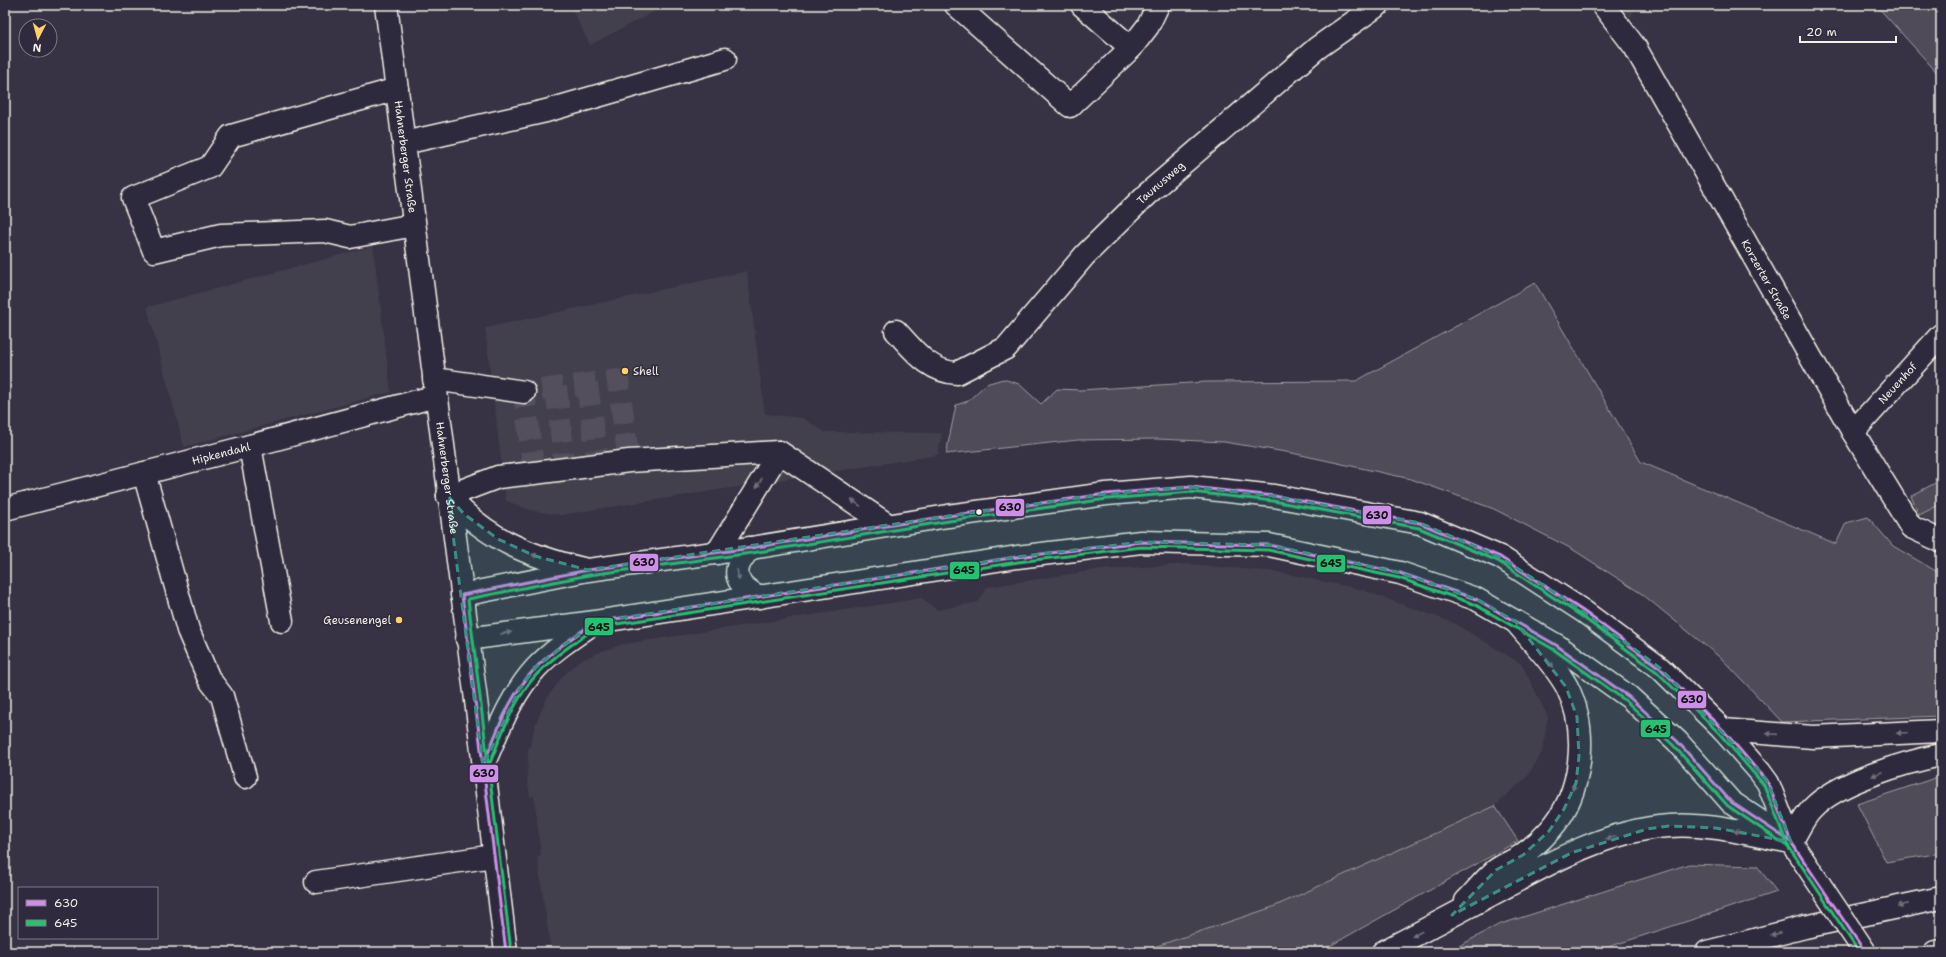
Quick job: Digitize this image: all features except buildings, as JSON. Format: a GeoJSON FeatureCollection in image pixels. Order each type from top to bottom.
{"type":"FeatureCollection","features":[{"type":"Feature","properties":{"kind":"main road","name":"Hahnerberger Straße"},"geometry":{"type":"LineString","coordinates":[[386,5],[448,496],[462,595],[506,952]]}},
{"type":"Feature","properties":{"kind":"main road"},"geometry":{"type":"LineString","coordinates":[[956,5],[1070,106],[1131,48],[1148,26],[1158,5]]}},
{"type":"Feature","properties":{"kind":"main road"},"geometry":{"type":"LineString","coordinates":[[1082,5],[1131,48]]}},
{"type":"Feature","properties":{"kind":"main road","name":"Taunusweg"},"geometry":{"type":"LineString","coordinates":[[896,332],[929,365],[950,373],[957,373],[1006,348],[1084,255],[1146,195],[1317,48],[1378,5]]}},
{"type":"Feature","properties":{"kind":"main road","name":"Korzerter Straße"},"geometry":{"type":"LineString","coordinates":[[1603,5],[1635,47],[1853,432],[1910,527],[1941,541]]}},
{"type":"Feature","properties":{"kind":"main road"},"geometry":{"type":"LineString","coordinates":[[404,143],[546,111],[725,59]]}},
{"type":"Feature","properties":{"kind":"main road"},"geometry":{"type":"LineString","coordinates":[[397,89],[231,136],[210,167],[133,198],[154,251],[221,235],[325,231],[350,237],[414,224]]}},
{"type":"Feature","properties":{"kind":"main road","name":"Neuenhof"},"geometry":{"type":"LineString","coordinates":[[1853,432],[1941,335]]}},
{"type":"Feature","properties":{"kind":"main road"},"geometry":{"type":"LineString","coordinates":[[435,388],[524,392]]}},
{"type":"Feature","properties":{"kind":"main road","name":"Hipkendahl"},"geometry":{"type":"LineString","coordinates":[[5,509],[250,446],[435,388]]}},
{"type":"Feature","properties":{"kind":"main road"},"geometry":{"type":"LineString","coordinates":[[250,446],[282,621]]}},
{"type":"Feature","properties":{"kind":"main road"},"geometry":{"type":"LineString","coordinates":[[717,553],[779,452]]}},
{"type":"Feature","properties":{"kind":"main road"},"geometry":{"type":"LineString","coordinates":[[588,570],[536,556],[498,539],[464,514],[448,496],[498,477],[534,472],[629,461],[779,452],[888,525]]}},
{"type":"Feature","properties":{"kind":"main road"},"geometry":{"type":"LineString","coordinates":[[144,473],[188,630],[210,679],[222,696],[245,777]]}},
{"type":"Feature","properties":{"kind":"main road"},"geometry":{"type":"LineString","coordinates":[[462,595],[588,570],[751,548],[888,525],[1106,494],[1191,487],[1274,496],[1420,523],[1500,557],[1583,611],[1660,668],[1723,730],[1768,783],[1792,842],[1865,952]]}},
{"type":"Feature","properties":{"kind":"main road"},"geometry":{"type":"LineString","coordinates":[[467,639],[595,622],[1017,557],[1141,542],[1269,546],[1400,573],[1476,599],[1556,645],[1629,697],[1677,741],[1731,802],[1792,842]]}},
{"type":"Feature","properties":{"kind":"main road"},"geometry":{"type":"LineString","coordinates":[[751,548],[738,564],[737,574],[740,583],[747,591],[760,597]]}},
{"type":"Feature","properties":{"kind":"main road"},"geometry":{"type":"LineString","coordinates":[[483,766],[506,714],[520,688],[536,667],[566,642],[595,622]]}},
{"type":"Feature","properties":{"kind":"main road"},"geometry":{"type":"LineString","coordinates":[[1452,915],[1496,870],[1522,855],[1549,831],[1564,809],[1576,782],[1580,742],[1577,717],[1573,702],[1566,687],[1554,669],[1516,622]]}},
{"type":"Feature","properties":{"kind":"main road"},"geometry":{"type":"LineString","coordinates":[[1723,730],[1813,737],[1941,731]]}},
{"type":"Feature","properties":{"kind":"main road"},"geometry":{"type":"LineString","coordinates":[[1792,842],[1801,824],[1813,808],[1843,788],[1886,770],[1941,755]]}},
{"type":"Feature","properties":{"kind":"main road"},"geometry":{"type":"LineString","coordinates":[[1383,952],[1571,853],[1620,836],[1647,829],[1669,826],[1716,828],[1792,842]]}},
{"type":"Feature","properties":{"kind":"main road"},"geometry":{"type":"LineString","coordinates":[[316,882],[494,856]]}},
{"type":"Feature","properties":{"kind":"main road"},"geometry":{"type":"LineString","coordinates":[[1707,952],[1805,927],[1941,898]]}},
{"type":"Feature","properties":{"kind":"main road"},"geometry":{"type":"LineString","coordinates":[[1935,952],[1941,951]]}},
{"type":"Feature","properties":{"kind":"highlighted area"},"geometry":{"type":"Polygon","coordinates":[[[1191,487],[1274,496],[1420,523],[1500,557],[1583,611],[1660,668],[1760,772],[1768,783],[1791,842],[1716,828],[1669,826],[1647,829],[1571,853],[1452,915],[1496,870],[1523,855],[1549,831],[1564,809],[1576,783],[1579,756],[1577,717],[1566,687],[1516,622],[1476,599],[1400,573],[1269,545],[1141,542],[1017,557],[595,622],[536,667],[520,688],[483,766],[448,496],[464,514],[498,539],[535,556],[588,570],[1106,494],[1191,487]]]}},
{"type":"Feature","properties":{"kind":"shaded area"},"geometry":{"type":"Polygon","coordinates":[[[570,5],[667,5],[590,45],[570,5]]]}},
{"type":"Feature","properties":{"kind":"shaded area"},"geometry":{"type":"Polygon","coordinates":[[[1618,5],[1636,5],[1631,17],[1618,5]]]}},
{"type":"Feature","properties":{"kind":"shaded area"},"geometry":{"type":"Polygon","coordinates":[[[1876,5],[1941,5],[1941,77],[1876,5]]]}},
{"type":"Feature","properties":{"kind":"shaded area"},"geometry":{"type":"Polygon","coordinates":[[[373,246],[391,392],[184,447],[147,307],[373,246]]]}},
{"type":"Feature","properties":{"kind":"shaded area","name":"Shell"},"geometry":{"type":"Polygon","coordinates":[[[747,271],[765,414],[803,418],[825,432],[942,433],[938,455],[561,515],[533,511],[506,501],[485,328],[747,271]]]}},
{"type":"Feature","properties":{"kind":"shaded area"},"geometry":{"type":"Polygon","coordinates":[[[1535,283],[1641,462],[1836,544],[1846,523],[1868,517],[1893,546],[1941,574],[1941,716],[1782,722],[1723,660],[1642,594],[1572,549],[1494,509],[1411,479],[1292,453],[1224,442],[1157,439],[1078,440],[946,454],[956,405],[968,401],[986,384],[1003,379],[1019,384],[1041,404],[1057,389],[1080,390],[1206,382],[1356,381],[1535,283]]]}},
{"type":"Feature","properties":{"kind":"shaded area"},"geometry":{"type":"Polygon","coordinates":[[[1941,474],[1941,504],[1919,515],[1911,496],[1937,482],[1935,477],[1941,474]]]}},
{"type":"Feature","properties":{"kind":"shaded area"},"geometry":{"type":"Polygon","coordinates":[[[1941,504],[1941,527],[1919,515],[1941,504]]]}},
{"type":"Feature","properties":{"kind":"shaded area"},"geometry":{"type":"Polygon","coordinates":[[[1189,564],[1278,572],[1360,589],[1454,623],[1522,664],[1548,717],[1542,753],[1527,777],[1495,806],[1273,907],[1139,952],[551,952],[537,856],[541,855],[534,796],[530,797],[527,778],[528,751],[535,725],[547,698],[562,677],[579,661],[602,651],[624,644],[922,598],[937,610],[978,602],[987,587],[1095,570],[1189,564]]]}},
{"type":"Feature","properties":{"kind":"shaded area"},"geometry":{"type":"Polygon","coordinates":[[[1941,776],[1941,853],[1886,862],[1857,804],[1941,776]]]}},
{"type":"Feature","properties":{"kind":"shaded area"},"geometry":{"type":"Polygon","coordinates":[[[1495,806],[1518,841],[1319,952],[1139,952],[1273,907],[1495,806]]]}},
{"type":"Feature","properties":{"kind":"shaded area"},"geometry":{"type":"Polygon","coordinates":[[[1689,864],[1757,866],[1777,892],[1593,952],[1448,952],[1498,925],[1689,864]]]}},
{"type":"Feature","properties":{"kind":"tunnel"},"geometry":{"type":"LineString","coordinates":[[534,473],[524,392],[618,380],[629,461]]}},
{"type":"Feature","properties":{"kind":"tunnel"},"geometry":{"type":"LineString","coordinates":[[587,384],[598,465]]}},
{"type":"Feature","properties":{"kind":"tunnel"},"geometry":{"type":"LineString","coordinates":[[556,387],[565,469]]}},
{"type":"Feature","properties":{"kind":"transit line","name":"630"},"geometry":{"type":"LineString","coordinates":[[462,595],[588,570],[751,548],[948,516],[1106,494],[1191,487],[1274,496],[1420,523],[1500,557],[1583,611],[1660,668],[1723,730],[1768,783],[1791,842],[1796,849]]}},
{"type":"Feature","properties":{"kind":"transit line","name":"645"},"geometry":{"type":"LineString","coordinates":[[511,951],[468,599],[589,575],[752,553],[949,521],[1107,499],[1191,492],[1273,501],[1419,528],[1498,561],[1580,615],[1657,672],[1719,733],[1764,785],[1787,844],[1859,952]]}},
{"type":"Feature","properties":{"kind":"transit line","name":"630"},"geometry":{"type":"LineString","coordinates":[[483,766],[507,709],[527,678],[550,655],[595,622],[1017,557],[1141,542],[1269,545],[1400,573],[1476,599],[1556,645],[1629,697],[1677,741],[1731,802],[1791,842],[1865,952]]}},
{"type":"Feature","properties":{"kind":"transit line","name":"645"},"geometry":{"type":"LineString","coordinates":[[488,768],[512,712],[531,681],[554,658],[597,627],[1018,562],[1141,547],[1268,550],[1399,578],[1474,604],[1553,649],[1626,701],[1673,745],[1728,806],[1787,846],[1792,852]]}},
{"type":"Feature","properties":{"kind":"transit line","name":"630"},"geometry":{"type":"LineString","coordinates":[[462,595],[506,952]]}},
{"type":"Feature","properties":{"kind":"place","name":"Shell"},"geometry":{"type":"Point","coordinates":[625,371]}},
{"type":"Feature","properties":{"kind":"place","name":"Geusenengel"},"geometry":{"type":"Point","coordinates":[399,620]}}]}
